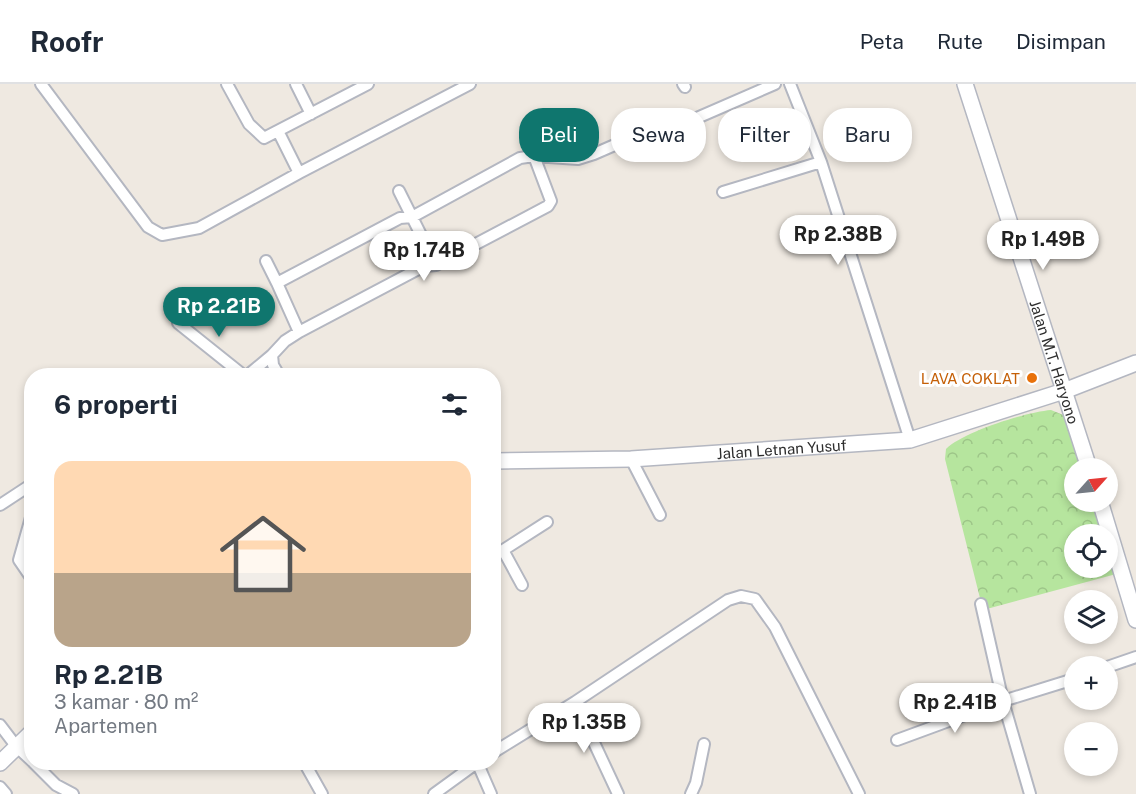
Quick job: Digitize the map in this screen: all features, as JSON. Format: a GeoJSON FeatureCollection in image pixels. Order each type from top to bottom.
{"type":"FeatureCollection","features":[{"type":"Feature","properties":{"kind":"street"},"geometry":{"type":"LineString","coordinates":[[41,84],[148,226],[162,235],[200,228],[299,173],[470,84]]}},
{"type":"Feature","properties":{"kind":"street"},"geometry":{"type":"LineString","coordinates":[[227,84],[249,124],[264,138],[368,84]]}},
{"type":"Feature","properties":{"kind":"street"},"geometry":{"type":"LineString","coordinates":[[296,84],[311,114]]}},
{"type":"Feature","properties":{"kind":"street"},"geometry":{"type":"LineString","coordinates":[[599,151],[617,144],[653,137],[775,84]]}},
{"type":"Feature","properties":{"kind":"street"},"geometry":{"type":"LineString","coordinates":[[790,84],[821,162],[909,440]]}},
{"type":"Feature","properties":{"kind":"street","name":"Jalan M.T. Haryono"},"geometry":{"type":"LineString","coordinates":[[965,84],[1086,458]]}},
{"type":"Feature","properties":{"kind":"street"},"geometry":{"type":"LineString","coordinates":[[278,131],[299,173]]}},
{"type":"Feature","properties":{"kind":"street"},"geometry":{"type":"LineString","coordinates":[[277,283],[400,218],[412,217],[519,159]]}},
{"type":"Feature","properties":{"kind":"street"},"geometry":{"type":"LineString","coordinates":[[256,368],[285,341],[299,332],[424,266],[436,265],[543,210],[551,203],[536,162]]}},
{"type":"Feature","properties":{"kind":"street"},"geometry":{"type":"LineString","coordinates":[[723,192],[821,162]]}},
{"type":"Feature","properties":{"kind":"street"},"geometry":{"type":"LineString","coordinates":[[399,191],[436,265]]}},
{"type":"Feature","properties":{"kind":"street"},"geometry":{"type":"LineString","coordinates":[[266,261],[299,332]]}},
{"type":"Feature","properties":{"kind":"street"},"geometry":{"type":"LineString","coordinates":[[178,323],[234,368]]}},
{"type":"Feature","properties":{"kind":"street"},"geometry":{"type":"LineString","coordinates":[[272,355],[275,368]]}},
{"type":"Feature","properties":{"kind":"street","name":"Jalan Letnan Yusuf"},"geometry":{"type":"LineString","coordinates":[[501,461],[631,459],[909,440],[1064,392],[1136,363]]}},
{"type":"Feature","properties":{"kind":"street"},"geometry":{"type":"LineString","coordinates":[[631,459],[660,515]]}},
{"type":"Feature","properties":{"kind":"street"},"geometry":{"type":"LineString","coordinates":[[0,505],[24,489]]}},
{"type":"Feature","properties":{"kind":"street"},"geometry":{"type":"LineString","coordinates":[[1103,512],[1136,620]]}},
{"type":"Feature","properties":{"kind":"street"},"geometry":{"type":"LineString","coordinates":[[501,552],[547,522]]}},
{"type":"Feature","properties":{"kind":"street"},"geometry":{"type":"LineString","coordinates":[[24,541],[18,560],[24,568]]}},
{"type":"Feature","properties":{"kind":"street"},"geometry":{"type":"LineString","coordinates":[[501,556],[522,585]]}},
{"type":"Feature","properties":{"kind":"street"},"geometry":{"type":"LineString","coordinates":[[501,748],[575,702],[728,600],[741,596],[755,599],[775,627],[860,794]]}},
{"type":"Feature","properties":{"kind":"street"},"geometry":{"type":"LineString","coordinates":[[981,604],[1003,701],[1030,794]]}},
{"type":"Feature","properties":{"kind":"street"},"geometry":{"type":"LineString","coordinates":[[1118,664],[1136,657]]}},
{"type":"Feature","properties":{"kind":"street"},"geometry":{"type":"LineString","coordinates":[[897,741],[1003,701],[1064,682]]}},
{"type":"Feature","properties":{"kind":"street"},"geometry":{"type":"LineString","coordinates":[[575,702],[618,794]]}},
{"type":"Feature","properties":{"kind":"street"},"geometry":{"type":"LineString","coordinates":[[0,725],[24,754]]}},
{"type":"Feature","properties":{"kind":"street"},"geometry":{"type":"LineString","coordinates":[[0,763],[24,739]]}},
{"type":"Feature","properties":{"kind":"street"},"geometry":{"type":"LineString","coordinates":[[691,794],[696,783],[704,744]]}},
{"type":"Feature","properties":{"kind":"street"},"geometry":{"type":"LineString","coordinates":[[41,770],[56,785],[73,794]]}},
{"type":"Feature","properties":{"kind":"street"},"geometry":{"type":"LineString","coordinates":[[308,770],[322,794]]}},
{"type":"Feature","properties":{"kind":"street"},"geometry":{"type":"LineString","coordinates":[[434,794],[467,770]]}},
{"type":"Feature","properties":{"kind":"street"},"geometry":{"type":"LineString","coordinates":[[481,770],[491,794]]}},
{"type":"Feature","properties":{"kind":"street"},"geometry":{"type":"LineString","coordinates":[[0,787],[6,794]]}},
{"type":"Feature","properties":{"kind":"green space"},"geometry":{"type":"Polygon","coordinates":[[[1051,410],[1073,419],[1085,458],[1064,458],[1064,512],[1101,512],[1105,524],[1064,524],[1064,578],[1101,578],[983,610],[945,459],[946,449],[966,436],[1011,419],[1051,410]]]}},
{"type":"Feature","properties":{"kind":"place","name":"LAVA COKLAT"},"geometry":{"type":"Point","coordinates":[1032,378]}}]}
